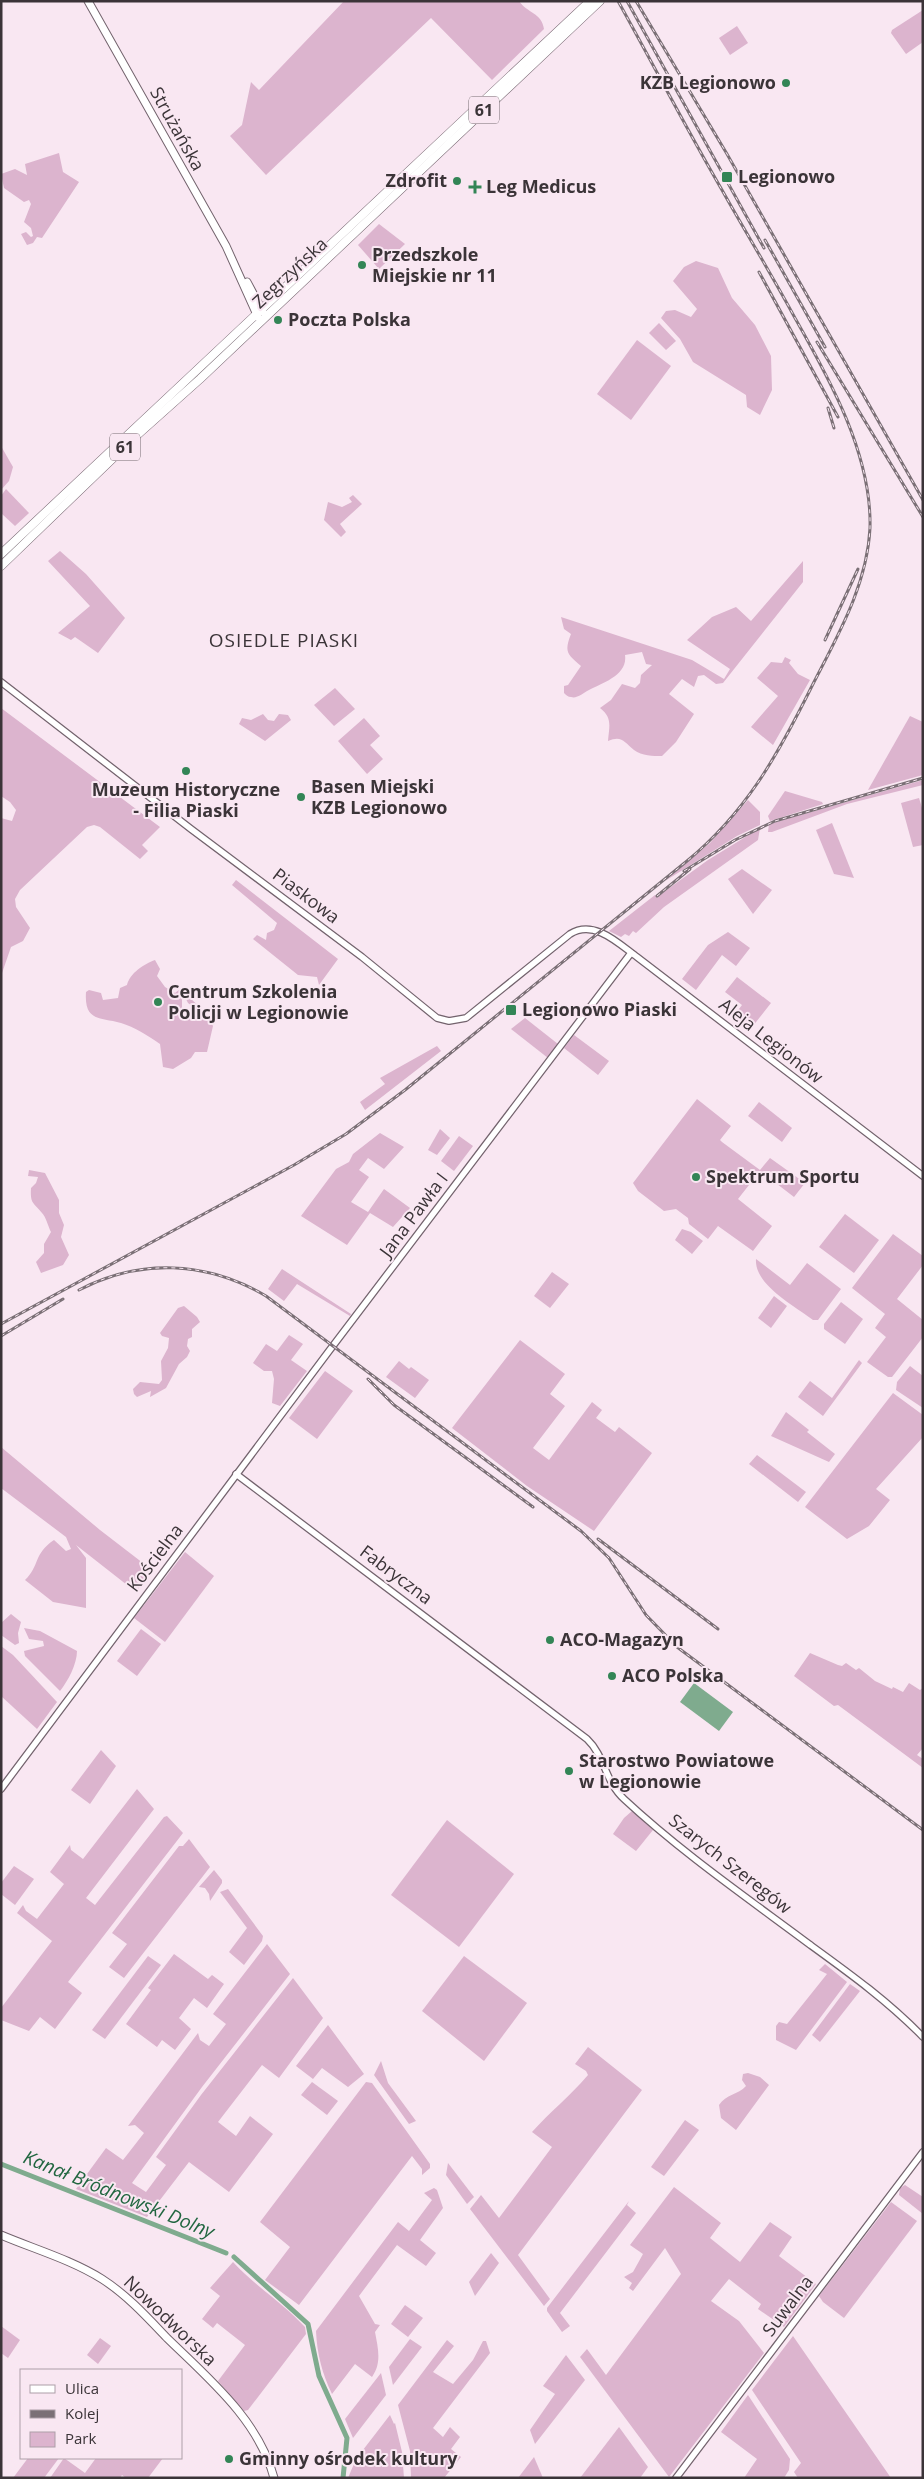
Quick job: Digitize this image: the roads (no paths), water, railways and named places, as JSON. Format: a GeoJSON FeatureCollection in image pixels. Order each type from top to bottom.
{"type":"FeatureCollection","features":[{"type":"Feature","properties":{"kind":"main road","name":"Strużańska"},"geometry":{"type":"LineString","coordinates":[[88,1],[239,272],[262,319]]}},
{"type":"Feature","properties":{"kind":"main road","name":"Zegrzyńska"},"geometry":{"type":"LineString","coordinates":[[1,566],[134,437],[262,319],[545,48],[590,1]]}},
{"type":"Feature","properties":{"kind":"main road","name":"Zegrzyńska"},"geometry":{"type":"LineString","coordinates":[[1,554],[259,310],[545,48],[600,1]]}},
{"type":"Feature","properties":{"kind":"main road","name":"Nowodworska"},"geometry":{"type":"LineString","coordinates":[[1,2235],[91,2272],[124,2296],[197,2367],[243,2417],[262,2447],[274,2478]]}},
{"type":"Feature","properties":{"kind":"street","name":"Piaskowa"},"geometry":{"type":"LineString","coordinates":[[1,682],[191,829],[362,957],[436,1018],[449,1021],[466,1018],[574,931],[588,928],[600,931]]}},
{"type":"Feature","properties":{"kind":"street","name":"Aleja Legionów"},"geometry":{"type":"LineString","coordinates":[[600,931],[923,1176]]}},
{"type":"Feature","properties":{"kind":"street","name":"Jana Pawła I"},"geometry":{"type":"LineString","coordinates":[[333,1346],[631,953]]}},
{"type":"Feature","properties":{"kind":"street","name":"Kościelna"},"geometry":{"type":"LineString","coordinates":[[1,1789],[333,1346]]}},
{"type":"Feature","properties":{"kind":"street","name":"Fabryczna"},"geometry":{"type":"LineString","coordinates":[[236,1474],[538,1701]]}},
{"type":"Feature","properties":{"kind":"street","name":"Szarych Szeregów"},"geometry":{"type":"LineString","coordinates":[[538,1701],[595,1746],[610,1783],[624,1799],[684,1849],[879,1995],[923,2037]]}},
{"type":"Feature","properties":{"kind":"street","name":"Suwalna"},"geometry":{"type":"LineString","coordinates":[[676,2478],[923,2152]]}},
{"type":"Feature","properties":{"kind":"waterway","name":"Kanał Bródnowski Dolny"},"geometry":{"type":"LineString","coordinates":[[1,2164],[226,2253]]}},
{"type":"Feature","properties":{"kind":"waterway","name":"Kanał Bródnowski Dolny"},"geometry":{"type":"LineString","coordinates":[[234,2257],[308,2324],[319,2376],[347,2438],[343,2478]]}},
{"type":"Feature","properties":{"kind":"railway"},"geometry":{"type":"LineString","coordinates":[[1,1324],[294,1165],[346,1134],[405,1090],[687,861],[726,824],[757,783],[797,716],[839,633],[856,593],[868,550],[870,528],[869,501],[864,473],[856,446],[835,392],[822,367],[695,143],[618,1]]}},
{"type":"Feature","properties":{"kind":"railway"},"geometry":{"type":"LineString","coordinates":[[627,1],[764,248]]}},
{"type":"Feature","properties":{"kind":"railway"},"geometry":{"type":"LineString","coordinates":[[636,1],[727,154],[923,500]]}},
{"type":"Feature","properties":{"kind":"railway"},"geometry":{"type":"LineString","coordinates":[[765,240],[825,347]]}},
{"type":"Feature","properties":{"kind":"railway"},"geometry":{"type":"LineString","coordinates":[[759,272],[838,417]]}},
{"type":"Feature","properties":{"kind":"railway"},"geometry":{"type":"LineString","coordinates":[[817,342],[923,517]]}},
{"type":"Feature","properties":{"kind":"railway"},"geometry":{"type":"LineString","coordinates":[[828,408],[834,428]]}},
{"type":"Feature","properties":{"kind":"railway"},"geometry":{"type":"LineString","coordinates":[[825,640],[858,569]]}},
{"type":"Feature","properties":{"kind":"railway"},"geometry":{"type":"LineString","coordinates":[[684,871],[735,840],[775,821],[923,778]]}},
{"type":"Feature","properties":{"kind":"railway"},"geometry":{"type":"LineString","coordinates":[[657,896],[690,869]]}},
{"type":"Feature","properties":{"kind":"railway"},"geometry":{"type":"LineString","coordinates":[[79,1290],[102,1280],[126,1273],[149,1269],[173,1268],[197,1270],[220,1276],[244,1284],[266,1296],[581,1531],[609,1558],[646,1615],[677,1647],[923,1830]]}},
{"type":"Feature","properties":{"kind":"railway"},"geometry":{"type":"LineString","coordinates":[[1,1336],[63,1299]]}},
{"type":"Feature","properties":{"kind":"railway"},"geometry":{"type":"LineString","coordinates":[[368,1379],[394,1405],[533,1507]]}},
{"type":"Feature","properties":{"kind":"railway"},"geometry":{"type":"LineString","coordinates":[[598,1539],[718,1629]]}},
{"type":"Feature","properties":{"kind":"place","name":"KZB Legionowo"},"geometry":{"type":"Point","coordinates":[786,83]}},
{"type":"Feature","properties":{"kind":"place","name":"Legionowo"},"geometry":{"type":"Point","coordinates":[727,177]}},
{"type":"Feature","properties":{"kind":"place","name":"Zdrofit"},"geometry":{"type":"Point","coordinates":[457,181]}},
{"type":"Feature","properties":{"kind":"place","name":"Leg Medicus"},"geometry":{"type":"Point","coordinates":[475,187]}},
{"type":"Feature","properties":{"kind":"place","name":"Przedszkole Miejskie nr 11"},"geometry":{"type":"Point","coordinates":[362,265]}},
{"type":"Feature","properties":{"kind":"place","name":"Poczta Polska"},"geometry":{"type":"Point","coordinates":[278,320]}},
{"type":"Feature","properties":{"kind":"place","name":"Muzeum Historyczne - Filia Piaski"},"geometry":{"type":"Point","coordinates":[186,771]}},
{"type":"Feature","properties":{"kind":"place","name":"Basen Miejski KZB Legionowo"},"geometry":{"type":"Point","coordinates":[301,797]}},
{"type":"Feature","properties":{"kind":"place","name":"Centrum Szkolenia Policji w Legionowie"},"geometry":{"type":"Point","coordinates":[158,1002]}},
{"type":"Feature","properties":{"kind":"place","name":"Legionowo Piaski"},"geometry":{"type":"Point","coordinates":[511,1010]}},
{"type":"Feature","properties":{"kind":"place","name":"Spektrum Sportu"},"geometry":{"type":"Point","coordinates":[696,1177]}},
{"type":"Feature","properties":{"kind":"place","name":"ACO-Magazyn"},"geometry":{"type":"Point","coordinates":[550,1640]}},
{"type":"Feature","properties":{"kind":"place","name":"ACO Polska"},"geometry":{"type":"Point","coordinates":[612,1676]}},
{"type":"Feature","properties":{"kind":"place","name":"Starostwo Powiatowe w Legionowie"},"geometry":{"type":"Point","coordinates":[569,1771]}},
{"type":"Feature","properties":{"kind":"place","name":"Gminny ośrodek kultury"},"geometry":{"type":"Point","coordinates":[229,2459]}},
{"type":"Feature","properties":{"kind":"district","name":"OSIEDLE PIASKI"},"geometry":{"type":"Point","coordinates":[284,640]}}]}
